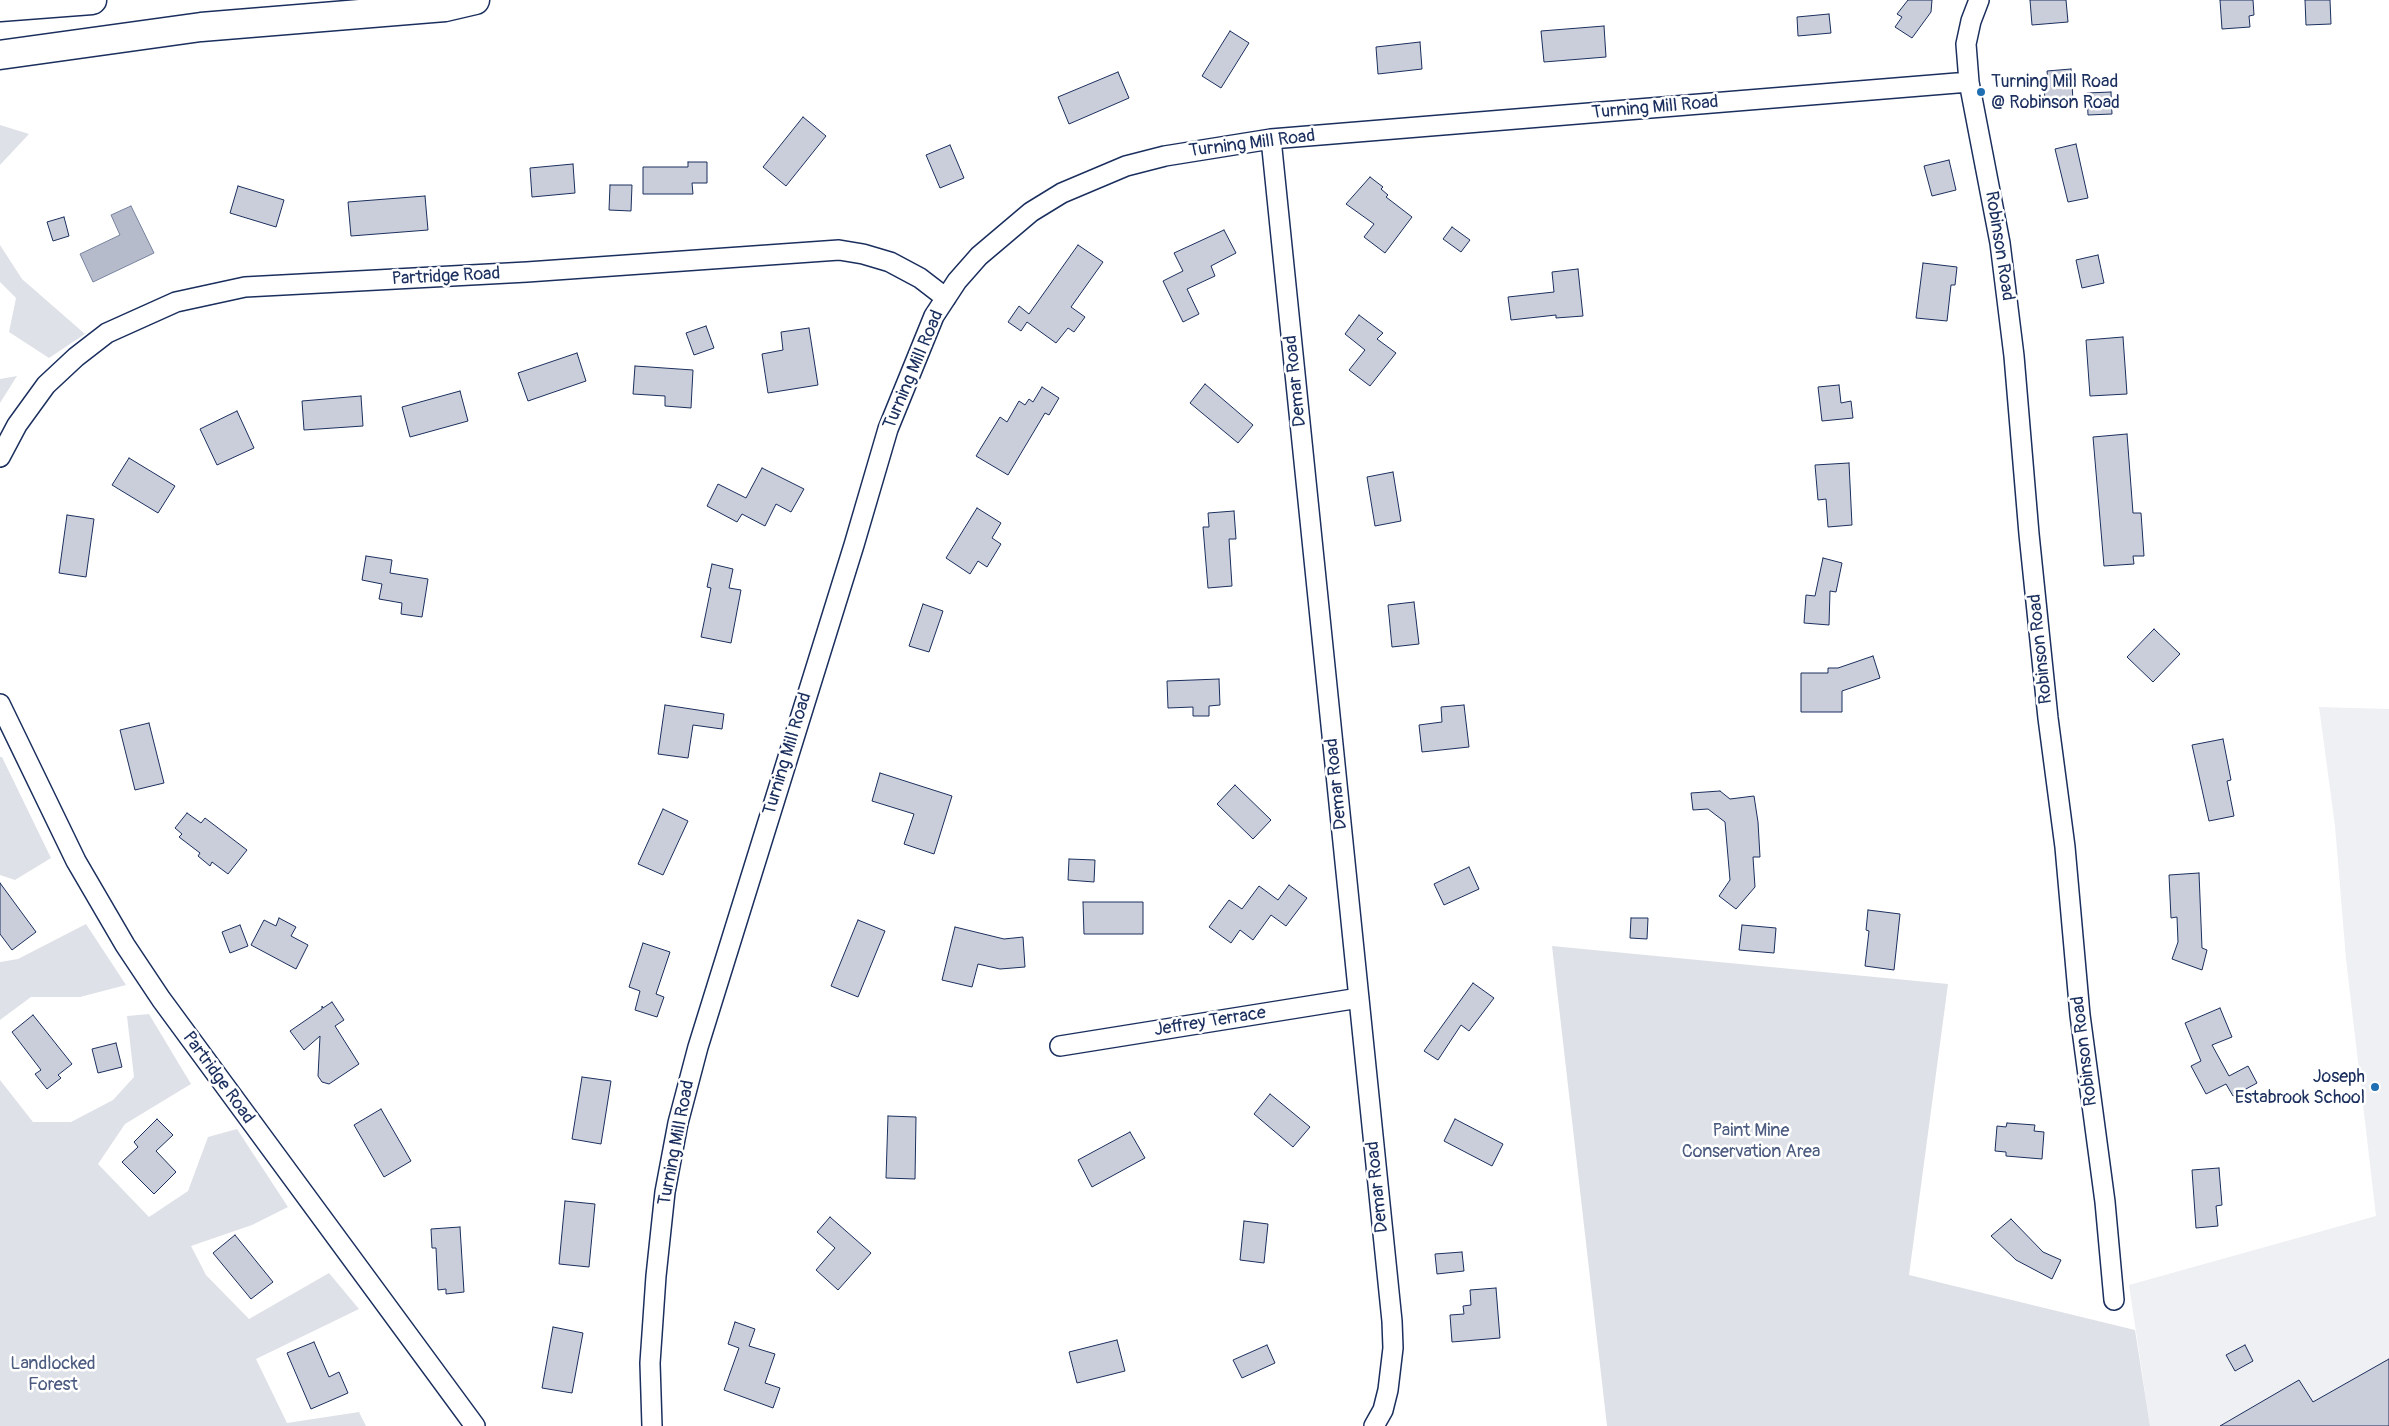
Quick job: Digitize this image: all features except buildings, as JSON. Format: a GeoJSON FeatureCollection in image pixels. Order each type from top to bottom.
{"type":"FeatureCollection","features":[{"type":"Feature","properties":{"kind":"highway"},"geometry":{"type":"LineString","coordinates":[[0,7],[92,0]]}},
{"type":"Feature","properties":{"kind":"highway"},"geometry":{"type":"LineString","coordinates":[[0,55],[201,27],[445,7],[475,0]]}},
{"type":"Feature","properties":{"kind":"street","name":"Robinson Road"},"geometry":{"type":"LineString","coordinates":[[1979,0],[1971,21],[1966,44],[1969,82],[2000,243],[2014,356],[2028,524],[2048,718],[2065,847],[2080,1014],[2105,1202],[2114,1300]]}},
{"type":"Feature","properties":{"kind":"street","name":"Turning Mill Road"},"geometry":{"type":"LineString","coordinates":[[652,1426],[650,1363],[656,1276],[665,1192],[678,1123],[702,1034],[854,545],[888,429],[934,316],[979,256],[1031,212],[1062,193],[1126,166],[1165,156],[1271,139],[1969,82]]}},
{"type":"Feature","properties":{"kind":"street","name":"Demar Road"},"geometry":{"type":"LineString","coordinates":[[1271,139],[1392,1320],[1392,1356],[1388,1390],[1383,1410],[1374,1426]]}},
{"type":"Feature","properties":{"kind":"street","name":"Partridge Road"},"geometry":{"type":"LineString","coordinates":[[0,457],[18,425],[46,385],[76,357],[107,333],[176,302],[245,287],[527,272],[839,250],[863,254],[890,262],[920,278],[946,298]]}},
{"type":"Feature","properties":{"kind":"street","name":"Partridge Road"},"geometry":{"type":"LineString","coordinates":[[0,704],[76,861],[156,992],[475,1426]]}},
{"type":"Feature","properties":{"kind":"street","name":"Jeffrey Terrace"},"geometry":{"type":"LineString","coordinates":[[1060,1046],[1359,998]]}},
{"type":"Feature","properties":{"kind":"shaded area","name":"Joseph Estabrook School"},"geometry":{"type":"Polygon","coordinates":[[[2319,707],[2389,709],[2389,1426],[2150,1426],[2129,1285],[2376,1216],[2346,959],[2335,826],[2319,707]]]}},
{"type":"Feature","properties":{"kind":"green space"},"geometry":{"type":"Polygon","coordinates":[[[0,125],[29,134],[0,165],[0,125]]]}},
{"type":"Feature","properties":{"kind":"green space"},"geometry":{"type":"Polygon","coordinates":[[[0,245],[22,279],[85,334],[49,358],[9,332],[16,298],[0,282],[0,245]]]}},
{"type":"Feature","properties":{"kind":"green space"},"geometry":{"type":"Polygon","coordinates":[[[17,376],[0,403],[0,379],[17,376]]]}},
{"type":"Feature","properties":{"kind":"green space"},"geometry":{"type":"Polygon","coordinates":[[[0,757],[2,757],[51,858],[15,880],[0,875],[0,757]]]}},
{"type":"Feature","properties":{"kind":"green space"},"geometry":{"type":"Polygon","coordinates":[[[86,924],[126,985],[80,997],[31,997],[0,1020],[0,962],[18,959],[86,924]]]}},
{"type":"Feature","properties":{"kind":"green space","name":"Paint Mine Conservation Area"},"geometry":{"type":"Polygon","coordinates":[[[1552,946],[1948,984],[1909,1275],[2135,1330],[2150,1426],[1607,1426],[1552,946]]]}},
{"type":"Feature","properties":{"kind":"green space","name":"Landlocked Forest"},"geometry":{"type":"Polygon","coordinates":[[[149,1014],[191,1084],[125,1124],[98,1164],[149,1217],[188,1191],[208,1137],[237,1129],[288,1207],[252,1225],[191,1246],[206,1275],[249,1319],[329,1273],[359,1309],[256,1359],[287,1423],[359,1412],[366,1426],[0,1426],[0,1080],[33,1122],[71,1122],[113,1100],[134,1077],[127,1016],[149,1014]]]}},
{"type":"Feature","properties":{"kind":"water"},"geometry":{"type":"Polygon","coordinates":[[[131,206],[154,253],[93,282],[80,254],[120,235],[111,215],[131,206]]]}},
{"type":"Feature","properties":{"kind":"place","name":"Turning Mill Road @ Robinson Road"},"geometry":{"type":"Point","coordinates":[1981,92]}},
{"type":"Feature","properties":{"kind":"place","name":"Joseph Estabrook School"},"geometry":{"type":"Point","coordinates":[2375,1087]}}]}
